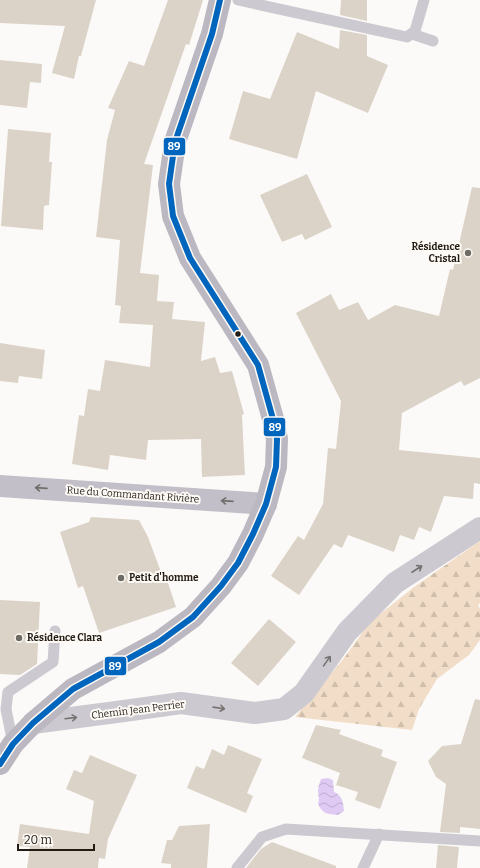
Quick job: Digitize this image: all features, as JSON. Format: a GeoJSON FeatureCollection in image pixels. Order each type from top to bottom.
{"type":"FeatureCollection","features":[{"type":"Feature","properties":{"kind":"main road"},"geometry":{"type":"LineString","coordinates":[[0,764],[13,744],[33,723],[73,689],[159,642],[193,617],[221,586],[238,563],[266,504],[276,467],[277,440],[258,364],[190,258],[173,216],[169,184],[175,142],[212,34],[220,0]]}},
{"type":"Feature","properties":{"kind":"street","name":"Rue du Commandant Rivière"},"geometry":{"type":"LineString","coordinates":[[0,486],[266,504]]}},
{"type":"Feature","properties":{"kind":"street","name":"Chemin Jean Perrier"},"geometry":{"type":"LineString","coordinates":[[33,723],[124,712],[181,703],[255,713],[284,709],[304,693],[347,632],[395,583],[480,528]]}},
{"type":"Feature","properties":{"kind":"lane"},"geometry":{"type":"LineString","coordinates":[[238,0],[408,37],[415,31],[424,0]]}},
{"type":"Feature","properties":{"kind":"lane"},"geometry":{"type":"LineString","coordinates":[[412,34],[433,41]]}},
{"type":"Feature","properties":{"kind":"lane"},"geometry":{"type":"LineString","coordinates":[[13,744],[6,709],[8,692],[53,662],[55,631]]}},
{"type":"Feature","properties":{"kind":"lane"},"geometry":{"type":"LineString","coordinates":[[237,868],[262,837],[286,829],[480,841]]}},
{"type":"Feature","properties":{"kind":"lane"},"geometry":{"type":"LineString","coordinates":[[363,868],[379,834]]}},
{"type":"Feature","properties":{"kind":"green space"},"geometry":{"type":"Polygon","coordinates":[[[480,541],[480,603],[478,606],[480,608],[480,640],[469,655],[437,679],[419,709],[412,730],[295,717],[344,658],[370,622],[414,587],[480,541]]]}},
{"type":"Feature","properties":{"kind":"water"},"geometry":{"type":"Polygon","coordinates":[[[328,778],[333,780],[334,792],[341,797],[343,802],[344,811],[338,815],[326,813],[318,804],[318,789],[321,779],[328,778]]]}},
{"type":"Feature","properties":{"kind":"building"},"geometry":{"type":"Polygon","coordinates":[[[0,0],[96,0],[81,56],[79,56],[74,79],[52,73],[65,26],[0,23],[0,0]]]}},
{"type":"Feature","properties":{"kind":"building"},"geometry":{"type":"Polygon","coordinates":[[[168,0],[203,0],[189,45],[186,44],[144,164],[153,165],[140,273],[159,275],[157,301],[174,302],[172,319],[205,322],[201,361],[215,357],[220,373],[232,371],[244,414],[242,415],[245,475],[202,477],[201,439],[148,440],[146,460],[110,455],[108,470],[72,464],[79,415],[84,416],[88,389],[100,391],[105,360],[150,367],[153,325],[119,323],[121,306],[115,305],[120,240],[96,237],[107,140],[115,110],[108,108],[129,61],[144,66],[168,0]]]}},
{"type":"Feature","properties":{"kind":"building"},"geometry":{"type":"Polygon","coordinates":[[[341,0],[367,0],[367,21],[340,15],[341,0]]]}},
{"type":"Feature","properties":{"kind":"building"},"geometry":{"type":"Polygon","coordinates":[[[340,30],[367,35],[367,56],[388,65],[368,113],[316,91],[297,159],[229,139],[243,91],[270,99],[297,32],[339,49],[340,30]]]}},
{"type":"Feature","properties":{"kind":"building"},"geometry":{"type":"Polygon","coordinates":[[[0,60],[42,64],[41,83],[30,82],[27,108],[0,105],[0,60]]]}},
{"type":"Feature","properties":{"kind":"building"},"geometry":{"type":"Polygon","coordinates":[[[8,129],[51,133],[49,162],[52,162],[49,205],[44,206],[43,230],[1,226],[8,129]]]}},
{"type":"Feature","properties":{"kind":"building"},"geometry":{"type":"Polygon","coordinates":[[[307,174],[332,227],[305,240],[302,234],[282,242],[260,195],[307,174]]]}},
{"type":"Feature","properties":{"kind":"building"},"geometry":{"type":"Polygon","coordinates":[[[472,187],[480,188],[480,378],[464,386],[461,381],[402,413],[399,450],[480,458],[480,484],[474,483],[473,499],[444,496],[431,532],[419,527],[414,540],[400,535],[394,552],[348,535],[342,548],[334,544],[299,595],[271,576],[298,536],[304,540],[323,504],[328,448],[336,449],[341,401],[296,313],[331,294],[339,310],[358,302],[368,320],[395,305],[439,316],[450,269],[453,270],[472,187]]]}},
{"type":"Feature","properties":{"kind":"building"},"geometry":{"type":"Polygon","coordinates":[[[0,343],[45,350],[42,379],[19,376],[18,383],[0,381],[0,343]]]}},
{"type":"Feature","properties":{"kind":"building","name":"Petit d'homme"},"geometry":{"type":"Polygon","coordinates":[[[91,517],[139,520],[148,537],[161,572],[164,571],[176,607],[99,633],[83,586],[78,588],[60,532],[89,522],[91,517]]]}},
{"type":"Feature","properties":{"kind":"building","name":"Résidence Clara"},"geometry":{"type":"Polygon","coordinates":[[[0,600],[40,602],[37,664],[20,675],[0,674],[0,600]]]}},
{"type":"Feature","properties":{"kind":"building"},"geometry":{"type":"Polygon","coordinates":[[[269,619],[296,642],[258,686],[231,663],[269,619]]]}},
{"type":"Feature","properties":{"kind":"building"},"geometry":{"type":"Polygon","coordinates":[[[475,699],[480,700],[480,829],[460,827],[460,833],[440,832],[446,784],[436,777],[428,761],[442,746],[461,744],[475,699]]]}},
{"type":"Feature","properties":{"kind":"building"},"geometry":{"type":"Polygon","coordinates":[[[316,725],[341,730],[339,734],[383,750],[381,756],[397,762],[380,809],[355,800],[358,792],[336,785],[340,773],[302,758],[316,725]]]}},
{"type":"Feature","properties":{"kind":"building"},"geometry":{"type":"Polygon","coordinates":[[[228,745],[262,759],[247,793],[253,796],[246,813],[187,788],[196,766],[204,769],[212,749],[224,755],[228,745]]]}},
{"type":"Feature","properties":{"kind":"building"},"geometry":{"type":"Polygon","coordinates":[[[90,755],[137,775],[108,839],[105,859],[99,858],[98,868],[27,868],[30,847],[17,846],[20,824],[89,834],[94,801],[66,789],[74,770],[82,773],[90,755]]]}},
{"type":"Feature","properties":{"kind":"building"},"geometry":{"type":"Polygon","coordinates":[[[210,824],[207,868],[171,868],[171,864],[161,863],[167,840],[172,840],[179,826],[210,824]]]}},
{"type":"Feature","properties":{"kind":"building"},"geometry":{"type":"Polygon","coordinates":[[[272,842],[336,866],[336,868],[246,868],[261,849],[272,842]]]}},
{"type":"Feature","properties":{"kind":"building"},"geometry":{"type":"Polygon","coordinates":[[[438,845],[459,847],[457,868],[436,868],[438,845]]]}},
{"type":"Feature","properties":{"kind":"transit line","name":"89"},"geometry":{"type":"LineString","coordinates":[[0,764],[13,744],[33,723],[73,689],[159,642],[193,617],[221,586],[238,563],[266,504],[276,467],[277,439],[258,365],[190,258],[173,216],[169,184],[175,142],[212,34],[220,0]]}},
{"type":"Feature","properties":{"kind":"place","name":"Résidence Cristal"},"geometry":{"type":"Point","coordinates":[468,253]}},
{"type":"Feature","properties":{"kind":"place","name":"Petit d'homme"},"geometry":{"type":"Point","coordinates":[121,578]}},
{"type":"Feature","properties":{"kind":"place","name":"Résidence Clara"},"geometry":{"type":"Point","coordinates":[19,638]}}]}
